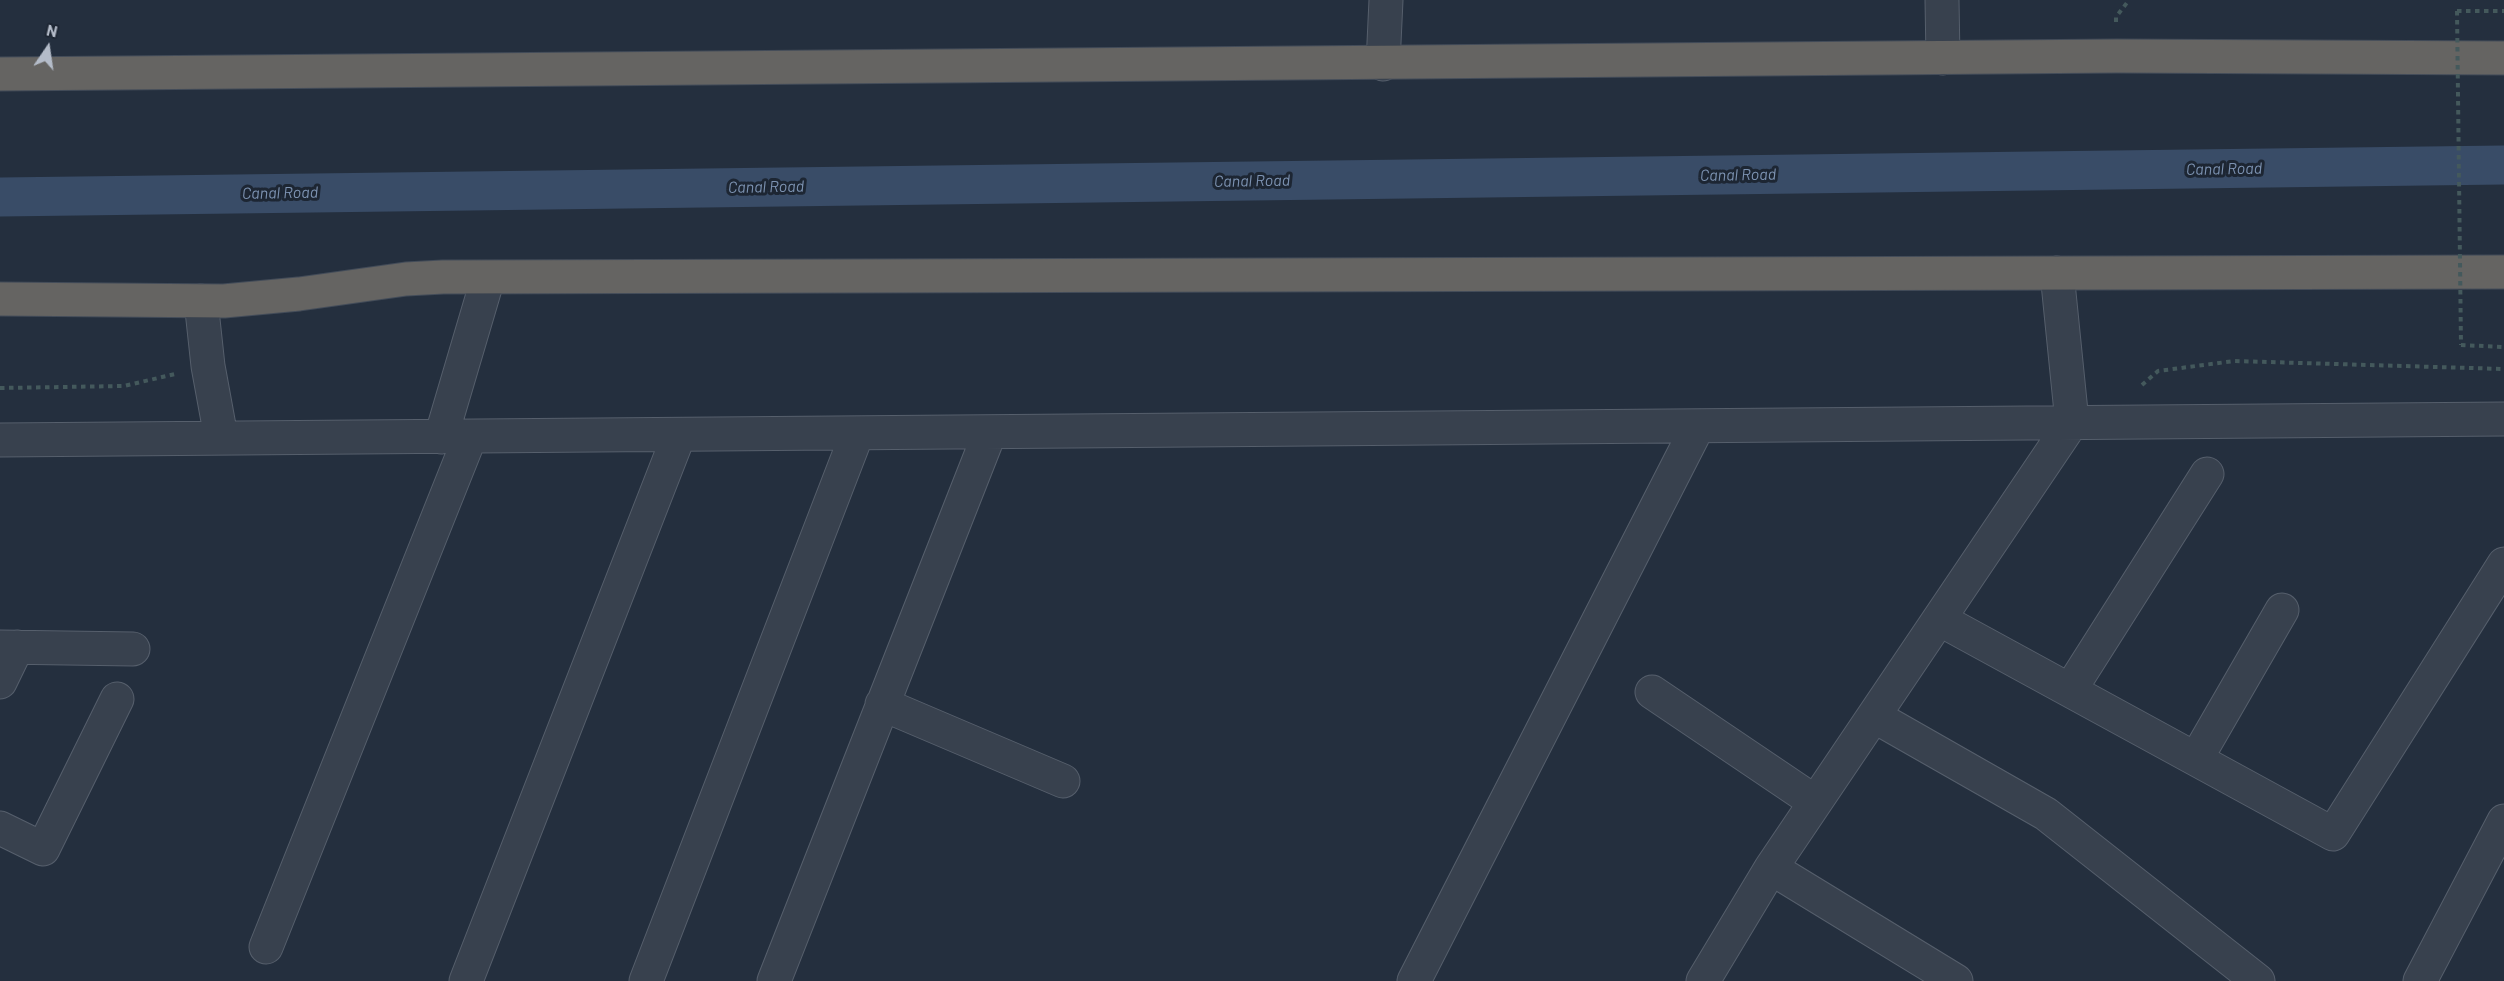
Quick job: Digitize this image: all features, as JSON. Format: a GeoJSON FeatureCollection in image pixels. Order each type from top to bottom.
{"type":"FeatureCollection","features":[{"type":"Feature","properties":{"kind":"highway"},"geometry":{"type":"LineString","coordinates":[[0,74],[2117,56],[2504,58]]}},
{"type":"Feature","properties":{"kind":"highway"},"geometry":{"type":"LineString","coordinates":[[0,299],[201,301],[299,294],[406,279],[488,278],[2504,272]]}},
{"type":"Feature","properties":{"kind":"street"},"geometry":{"type":"LineString","coordinates":[[1383,64],[1386,0]]}},
{"type":"Feature","properties":{"kind":"street"},"geometry":{"type":"LineString","coordinates":[[1942,0],[1943,58]]}},
{"type":"Feature","properties":{"kind":"street"},"geometry":{"type":"LineString","coordinates":[[1703,981],[1771,868],[1939,619],[2086,423],[2057,273]]}},
{"type":"Feature","properties":{"kind":"street"},"geometry":{"type":"LineString","coordinates":[[266,947],[455,437],[488,278]]}},
{"type":"Feature","properties":{"kind":"street"},"geometry":{"type":"LineString","coordinates":[[201,301],[208,366],[221,437]]}},
{"type":"Feature","properties":{"kind":"street"},"geometry":{"type":"LineString","coordinates":[[0,440],[2504,419]]}},
{"type":"Feature","properties":{"kind":"street"},"geometry":{"type":"LineString","coordinates":[[1414,981],[1698,426]]}},
{"type":"Feature","properties":{"kind":"street"},"geometry":{"type":"LineString","coordinates":[[774,981],[990,432]]}},
{"type":"Feature","properties":{"kind":"street"},"geometry":{"type":"LineString","coordinates":[[646,981],[857,434]]}},
{"type":"Feature","properties":{"kind":"street"},"geometry":{"type":"LineString","coordinates":[[466,981],[679,435]]}},
{"type":"Feature","properties":{"kind":"street"},"geometry":{"type":"LineString","coordinates":[[2070,690],[2207,474]]}},
{"type":"Feature","properties":{"kind":"street"},"geometry":{"type":"LineString","coordinates":[[1939,619],[2333,834],[2504,564]]}},
{"type":"Feature","properties":{"kind":"street"},"geometry":{"type":"LineString","coordinates":[[2196,759],[2282,610]]}},
{"type":"Feature","properties":{"kind":"street"},"geometry":{"type":"LineString","coordinates":[[0,682],[9,647],[133,649]]}},
{"type":"Feature","properties":{"kind":"street"},"geometry":{"type":"LineString","coordinates":[[1652,692],[1815,802]]}},
{"type":"Feature","properties":{"kind":"street"},"geometry":{"type":"LineString","coordinates":[[0,828],[43,849],[117,699]]}},
{"type":"Feature","properties":{"kind":"street"},"geometry":{"type":"LineString","coordinates":[[882,704],[1063,781]]}},
{"type":"Feature","properties":{"kind":"street"},"geometry":{"type":"LineString","coordinates":[[1874,716],[2046,814],[2258,981]]}},
{"type":"Feature","properties":{"kind":"street"},"geometry":{"type":"LineString","coordinates":[[2420,981],[2504,821]]}},
{"type":"Feature","properties":{"kind":"street"},"geometry":{"type":"LineString","coordinates":[[1771,868],[1956,981]]}},
{"type":"Feature","properties":{"kind":"path"},"geometry":{"type":"LineString","coordinates":[[2116,17],[2129,0]]}},
{"type":"Feature","properties":{"kind":"path"},"geometry":{"type":"LineString","coordinates":[[2504,11],[2457,11],[2461,345],[2504,347]]}},
{"type":"Feature","properties":{"kind":"path"},"geometry":{"type":"LineString","coordinates":[[2086,423],[2158,371],[2234,361],[2504,369]]}},
{"type":"Feature","properties":{"kind":"path"},"geometry":{"type":"LineString","coordinates":[[0,388],[124,386],[208,366]]}},
{"type":"Feature","properties":{"kind":"waterway","name":"Canal Road"},"geometry":{"type":"LineString","coordinates":[[0,197],[2504,165]]}}]}
